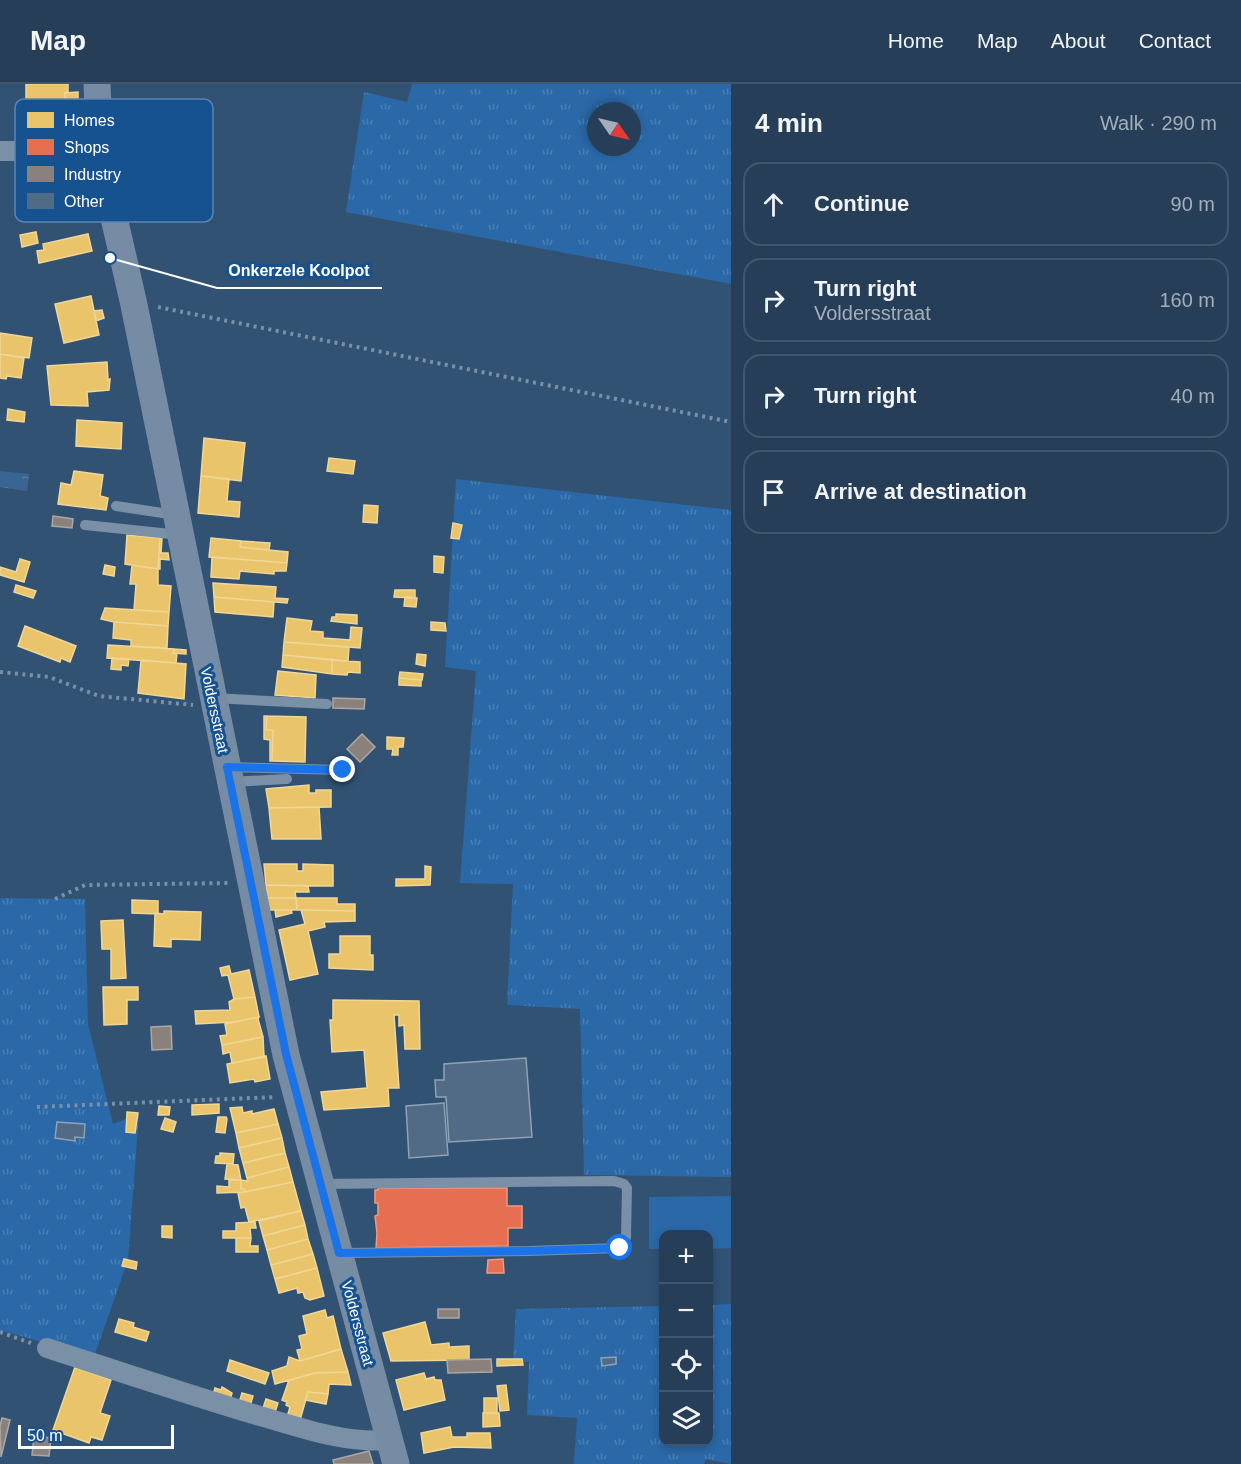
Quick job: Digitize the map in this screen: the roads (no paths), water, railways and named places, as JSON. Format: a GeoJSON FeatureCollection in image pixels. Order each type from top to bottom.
{"type":"FeatureCollection","features":[{"type":"Feature","properties":{"kind":"street","name":"Voldersstraat"},"geometry":{"type":"LineString","coordinates":[[97,84],[98,99]]}},
{"type":"Feature","properties":{"kind":"street","name":"Voldersstraat"},"geometry":{"type":"LineString","coordinates":[[116,222],[286,1054],[392,1452]]}},
{"type":"Feature","properties":{"kind":"street","name":"Voldersstraat"},"geometry":{"type":"LineString","coordinates":[[47,1348],[321,1433],[374,1442],[392,1452]]}},
{"type":"Feature","properties":{"kind":"lane"},"geometry":{"type":"LineString","coordinates":[[116,506],[178,525]]}},
{"type":"Feature","properties":{"kind":"lane"},"geometry":{"type":"LineString","coordinates":[[85,525],[178,525]]}},
{"type":"Feature","properties":{"kind":"lane"},"geometry":{"type":"LineString","coordinates":[[214,703],[327,704]]}},
{"type":"Feature","properties":{"kind":"lane"},"geometry":{"type":"LineString","coordinates":[[229,775],[343,770]]}},
{"type":"Feature","properties":{"kind":"lane"},"geometry":{"type":"LineString","coordinates":[[229,775],[287,779]]}},
{"type":"Feature","properties":{"kind":"lane"},"geometry":{"type":"LineString","coordinates":[[321,1184],[614,1181],[624,1184],[627,1188],[626,1237],[620,1248],[339,1253]]}},
{"type":"Feature","properties":{"kind":"water"},"geometry":{"type":"Polygon","coordinates":[[[0,471],[29,474],[27,491],[0,487],[0,471]]]}},
{"type":"Feature","properties":{"kind":"place","name":"Onkerzele Koolpot"},"geometry":{"type":"Point","coordinates":[110,258]}}]}
